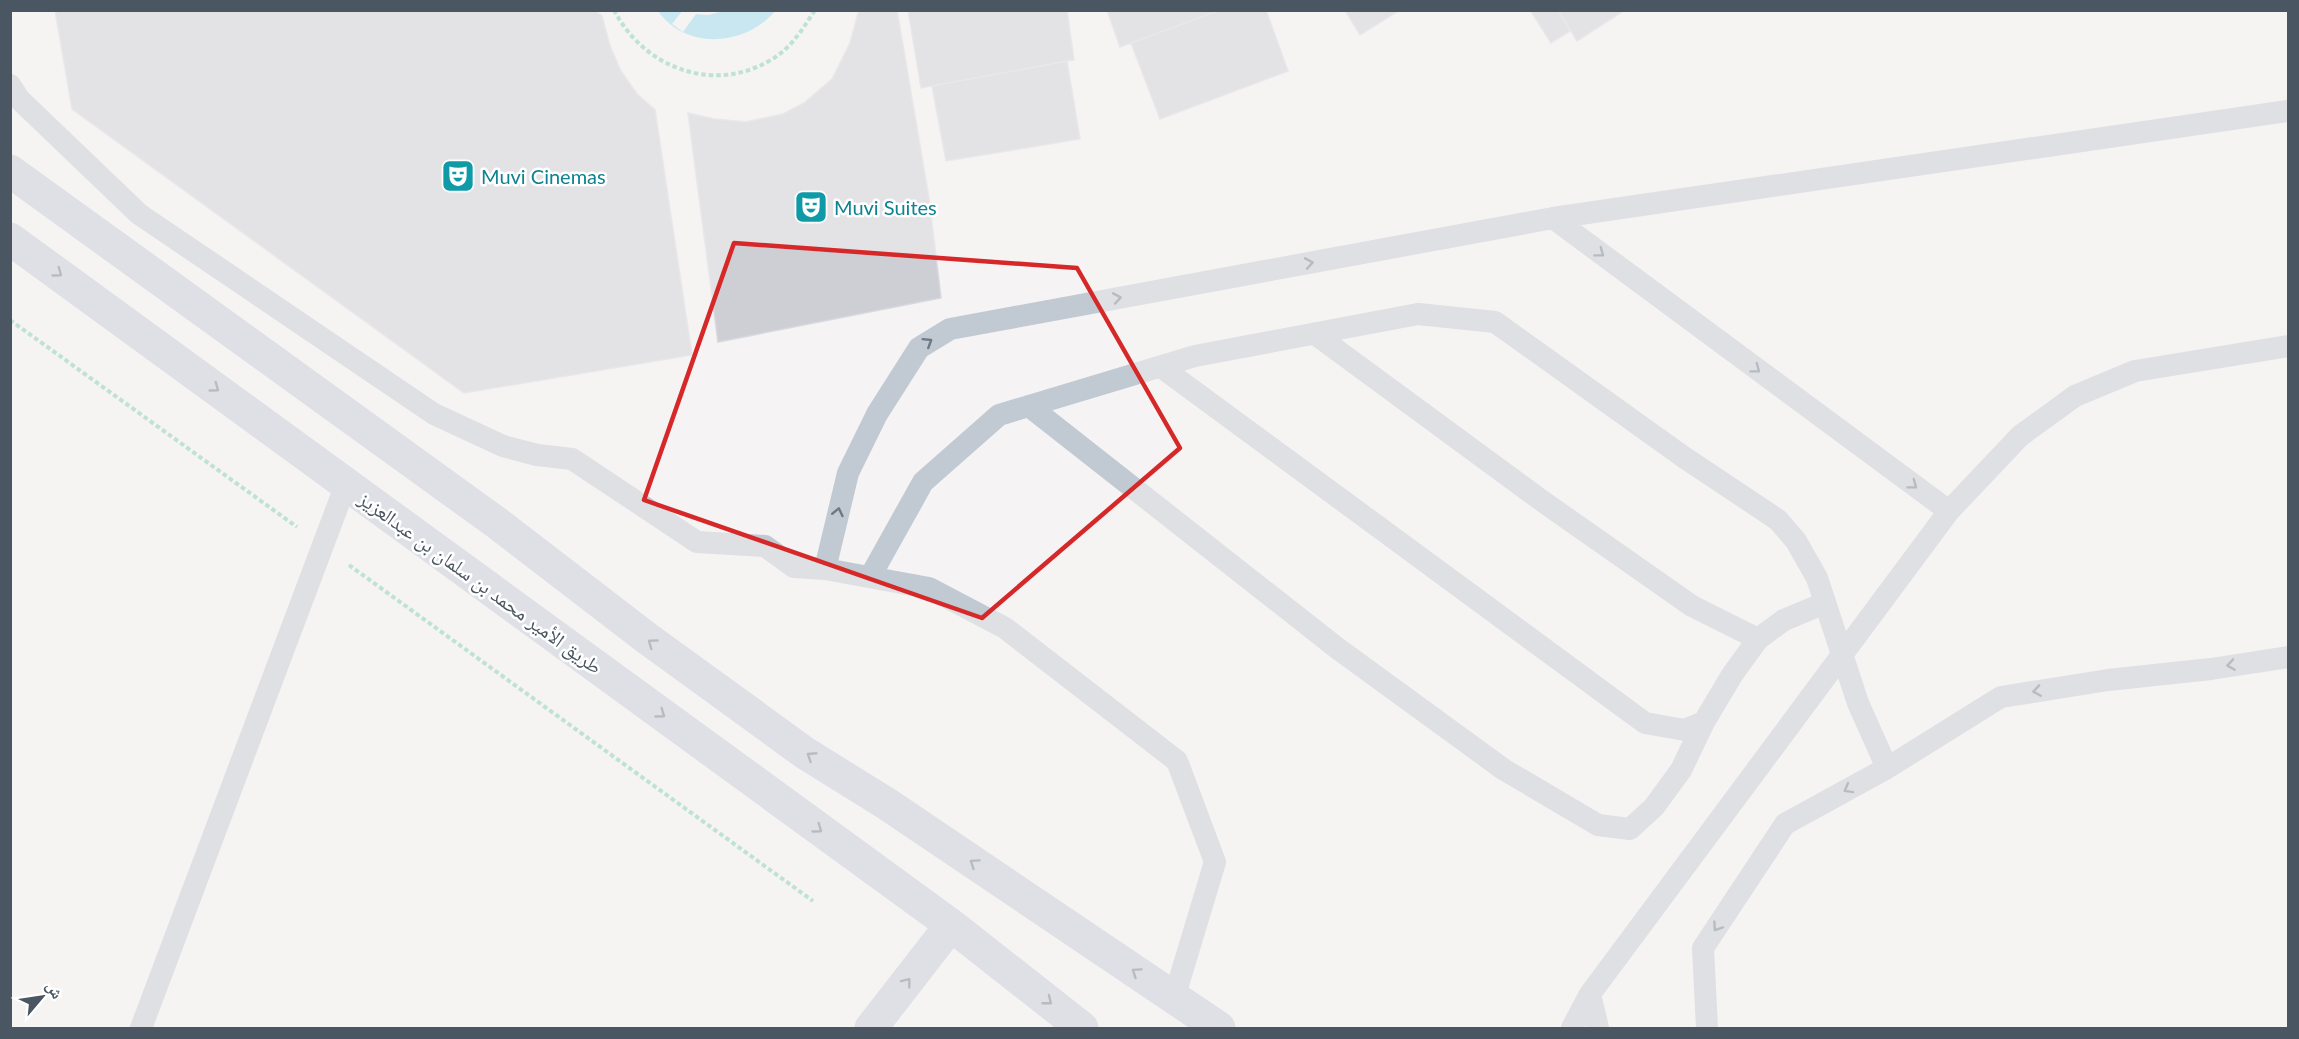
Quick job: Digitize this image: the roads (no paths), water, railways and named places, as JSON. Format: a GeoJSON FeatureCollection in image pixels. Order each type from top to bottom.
{"type":"FeatureCollection","features":[{"type":"Feature","properties":{"kind":"street"},"geometry":{"type":"LineString","coordinates":[[10,171],[487,516],[648,639],[805,753],[887,804],[1219,1029]]}},
{"type":"Feature","properties":{"kind":"street","name":"طريق الأمير محمد بن سلمان بن عبدالعزيز"},"geometry":{"type":"LineString","coordinates":[[10,238],[951,925],[1082,1029]]}},
{"type":"Feature","properties":{"kind":"street"},"geometry":{"type":"LineString","coordinates":[[871,1029],[951,925]]}},
{"type":"Feature","properties":{"kind":"lane"},"geometry":{"type":"LineString","coordinates":[[10,84],[19,99],[139,214],[434,414],[503,446],[537,455],[572,459],[698,542],[765,546],[794,567],[825,569],[929,588],[1005,628],[1177,761],[1215,862],[1174,998]]}},
{"type":"Feature","properties":{"kind":"lane"},"geometry":{"type":"LineString","coordinates":[[825,569],[848,473],[877,414],[919,348],[950,329],[1553,218],[2289,111]]}},
{"type":"Feature","properties":{"kind":"lane"},"geometry":{"type":"LineString","coordinates":[[1553,218],[1949,512]]}},
{"type":"Feature","properties":{"kind":"lane"},"geometry":{"type":"LineString","coordinates":[[870,577],[923,482],[999,415],[1195,356],[1418,314],[1495,322],[1685,458],[1778,520],[1796,541],[1817,578],[1858,703],[1887,768]]}},
{"type":"Feature","properties":{"kind":"lane"},"geometry":{"type":"LineString","coordinates":[[1315,334],[1545,503],[1692,606],[1758,639]]}},
{"type":"Feature","properties":{"kind":"lane"},"geometry":{"type":"LineString","coordinates":[[1572,1029],[1590,994],[1949,512],[2020,436],[2075,396],[2135,371],[2289,346]]}},
{"type":"Feature","properties":{"kind":"lane"},"geometry":{"type":"LineString","coordinates":[[1161,367],[1645,723],[1685,730],[1704,722]]}},
{"type":"Feature","properties":{"kind":"lane"},"geometry":{"type":"LineString","coordinates":[[1029,406],[1346,654],[1503,769],[1598,825],[1630,829],[1654,807],[1681,770],[1704,722],[1732,675],[1758,639],[1784,620],[1825,603]]}},
{"type":"Feature","properties":{"kind":"lane"},"geometry":{"type":"LineString","coordinates":[[141,1029],[346,484]]}},
{"type":"Feature","properties":{"kind":"lane"},"geometry":{"type":"LineString","coordinates":[[1707,1029],[1703,948],[1785,824],[1887,768],[2001,697],[2289,657]]}},
{"type":"Feature","properties":{"kind":"lane"},"geometry":{"type":"LineString","coordinates":[[1590,994],[1598,1029]]}},
{"type":"Feature","properties":{"kind":"water"},"geometry":{"type":"Polygon","coordinates":[[[658,11],[775,11],[763,23],[748,31],[733,37],[716,39],[700,38],[684,33],[670,24],[658,11]]]}},
{"type":"Feature","properties":{"kind":"place","name":"Muvi Cinemas"},"geometry":{"type":"Point","coordinates":[458,176]}},
{"type":"Feature","properties":{"kind":"place","name":"Muvi Suites"},"geometry":{"type":"Point","coordinates":[811,207]}}]}
